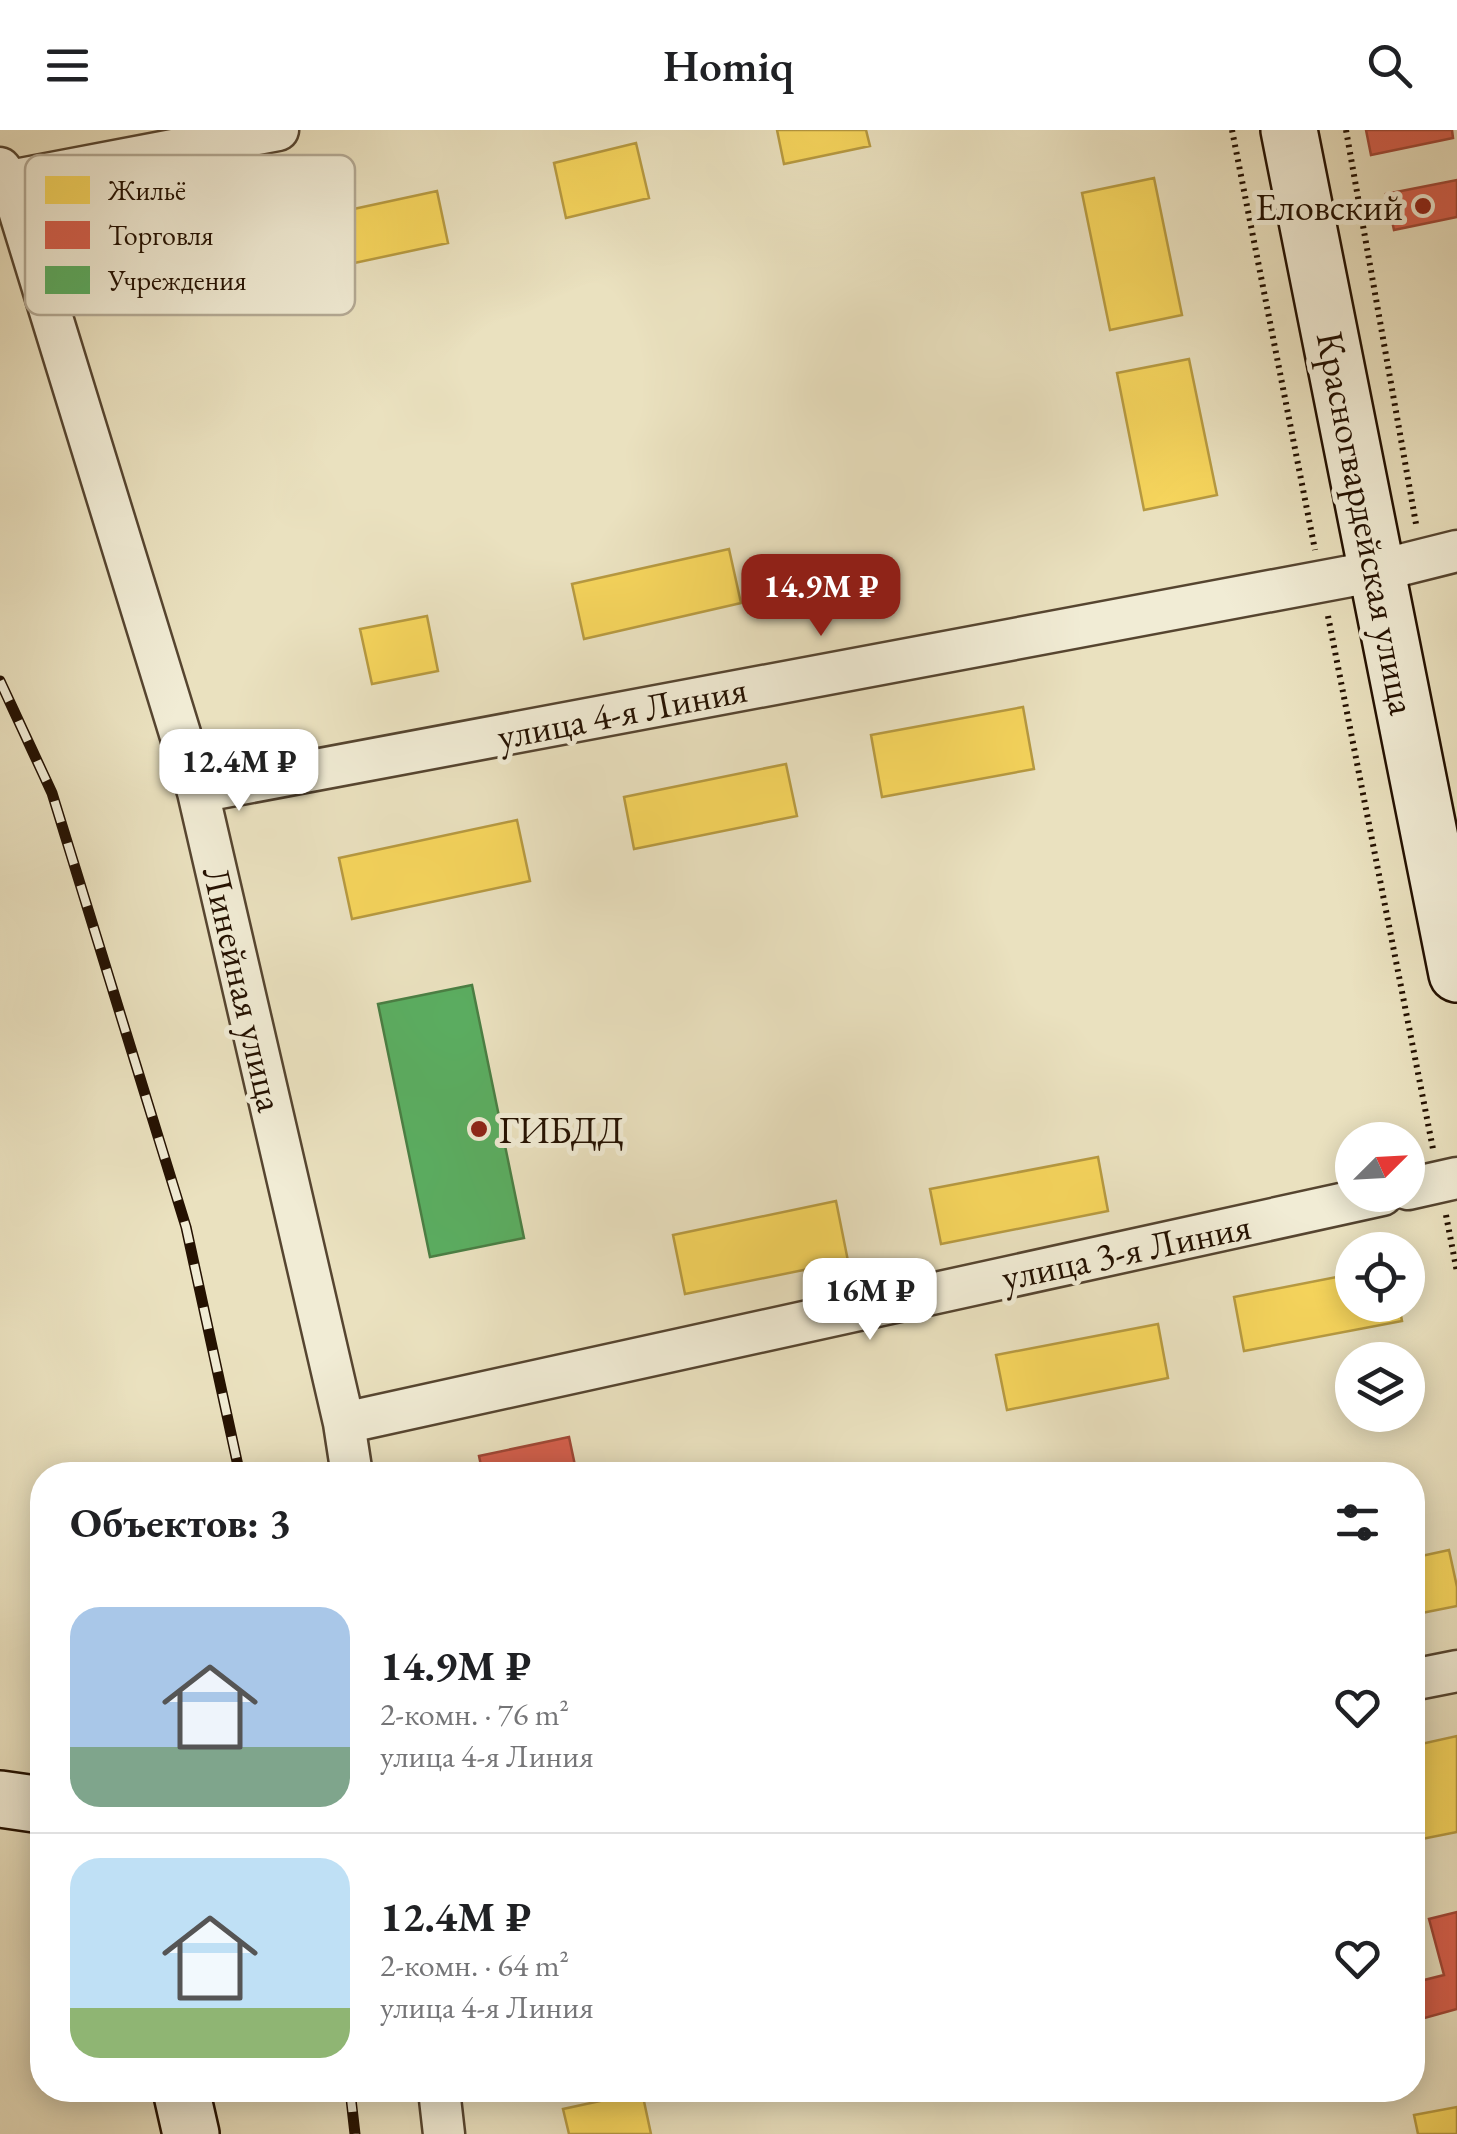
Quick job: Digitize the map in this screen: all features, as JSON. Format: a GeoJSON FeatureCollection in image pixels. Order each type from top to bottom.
{"type":"FeatureCollection","features":[{"type":"Feature","properties":{"kind":"main road","name":"Красногвардейская улица"},"geometry":{"type":"LineString","coordinates":[[1289,130],[1419,560],[1457,974]]}},
{"type":"Feature","properties":{"kind":"main road"},"geometry":{"type":"LineString","coordinates":[[183,2102],[191,2134]]}},
{"type":"Feature","properties":{"kind":"street"},"geometry":{"type":"LineString","coordinates":[[123,155],[278,130]]}},
{"type":"Feature","properties":{"kind":"street","name":"Линейная улица"},"geometry":{"type":"LineString","coordinates":[[5,174],[25,238]]}},
{"type":"Feature","properties":{"kind":"street","name":"Линейная улица"},"geometry":{"type":"LineString","coordinates":[[49,315],[198,792],[350,1462]]}},
{"type":"Feature","properties":{"kind":"street","name":"улица 4-я Линия"},"geometry":{"type":"LineString","coordinates":[[198,792],[1419,560]]}},
{"type":"Feature","properties":{"kind":"street","name":"улица 3-я Линия"},"geometry":{"type":"LineString","coordinates":[[344,1423],[1335,1205]]}},
{"type":"Feature","properties":{"kind":"street"},"geometry":{"type":"LineString","coordinates":[[1425,1677],[1457,1671]]}},
{"type":"Feature","properties":{"kind":"street"},"geometry":{"type":"LineString","coordinates":[[440,2102],[444,2134]]}},
{"type":"Feature","properties":{"kind":"path"},"geometry":{"type":"LineString","coordinates":[[1232,130],[1435,1183],[1457,1272]]}},
{"type":"Feature","properties":{"kind":"path"},"geometry":{"type":"LineString","coordinates":[[1346,130],[1419,560]]}},
{"type":"Feature","properties":{"kind":"building: Жильё"},"geometry":{"type":"Polygon","coordinates":[[[777,130],[866,130],[870,146],[784,164],[777,130]]]}},
{"type":"Feature","properties":{"kind":"building: Жильё"},"geometry":{"type":"Polygon","coordinates":[[[636,143],[649,198],[566,218],[554,163],[636,143]]]}},
{"type":"Feature","properties":{"kind":"building: Жильё"},"geometry":{"type":"Polygon","coordinates":[[[1154,178],[1182,315],[1110,330],[1082,193],[1154,178]]]}},
{"type":"Feature","properties":{"kind":"building: Жильё"},"geometry":{"type":"Polygon","coordinates":[[[437,191],[448,243],[355,263],[355,209],[437,191]]]}},
{"type":"Feature","properties":{"kind":"building: Жильё"},"geometry":{"type":"Polygon","coordinates":[[[1189,359],[1217,495],[1144,510],[1117,373],[1189,359]]]}},
{"type":"Feature","properties":{"kind":"building: Жильё"},"geometry":{"type":"Polygon","coordinates":[[[729,549],[741,603],[584,639],[572,584],[729,549]]]}},
{"type":"Feature","properties":{"kind":"building: Жильё"},"geometry":{"type":"Polygon","coordinates":[[[427,616],[438,671],[372,684],[360,629],[427,616]]]}},
{"type":"Feature","properties":{"kind":"building: Жильё"},"geometry":{"type":"Polygon","coordinates":[[[1023,707],[1034,769],[882,797],[871,735],[1023,707]]]}},
{"type":"Feature","properties":{"kind":"building: Жильё"},"geometry":{"type":"Polygon","coordinates":[[[786,764],[797,816],[634,849],[624,797],[786,764]]]}},
{"type":"Feature","properties":{"kind":"building: Жильё"},"geometry":{"type":"Polygon","coordinates":[[[517,820],[530,881],[352,919],[339,858],[517,820]]]}},
{"type":"Feature","properties":{"kind":"building: Жильё"},"geometry":{"type":"Polygon","coordinates":[[[1098,1157],[1108,1211],[941,1244],[930,1189],[1098,1157]]]}},
{"type":"Feature","properties":{"kind":"building: Жильё"},"geometry":{"type":"Polygon","coordinates":[[[836,1201],[848,1261],[685,1294],[673,1235],[836,1201]]]}},
{"type":"Feature","properties":{"kind":"building: Жильё"},"geometry":{"type":"Polygon","coordinates":[[[1335,1277],[1335,1322],[1397,1322],[1244,1351],[1234,1297],[1335,1277]]]}},
{"type":"Feature","properties":{"kind":"building: Жильё"},"geometry":{"type":"Polygon","coordinates":[[[1158,1324],[1168,1378],[1007,1410],[996,1355],[1158,1324]]]}},
{"type":"Feature","properties":{"kind":"building: Жильё"},"geometry":{"type":"Polygon","coordinates":[[[1449,1550],[1457,1606],[1425,1612],[1425,1555],[1449,1550]]]}},
{"type":"Feature","properties":{"kind":"building: Жильё"},"geometry":{"type":"Polygon","coordinates":[[[1457,1736],[1457,1832],[1425,1838],[1425,1743],[1457,1736]]]}},
{"type":"Feature","properties":{"kind":"building: Жильё"},"geometry":{"type":"Polygon","coordinates":[[[596,2102],[644,2102],[651,2134],[569,2134],[563,2109],[596,2102]]]}},
{"type":"Feature","properties":{"kind":"building: Жильё"},"geometry":{"type":"Polygon","coordinates":[[[1457,2107],[1457,2134],[1418,2134],[1414,2115],[1457,2107]]]}},
{"type":"Feature","properties":{"kind":"building: Торговля"},"geometry":{"type":"Polygon","coordinates":[[[1366,130],[1452,130],[1453,138],[1371,155],[1366,130]]]}},
{"type":"Feature","properties":{"kind":"building: Торговля","name":"Еловский"},"geometry":{"type":"Polygon","coordinates":[[[1457,180],[1457,217],[1394,230],[1386,194],[1457,180]]]}},
{"type":"Feature","properties":{"kind":"building: Торговля"},"geometry":{"type":"Polygon","coordinates":[[[569,1437],[574,1462],[480,1462],[479,1456],[569,1437]]]}},
{"type":"Feature","properties":{"kind":"building: Торговля"},"geometry":{"type":"Polygon","coordinates":[[[1457,1912],[1457,2009],[1425,2018],[1425,1980],[1444,1975],[1429,1919],[1457,1912]]]}},
{"type":"Feature","properties":{"kind":"building: Учреждения"},"geometry":{"type":"Polygon","coordinates":[[[472,985],[524,1238],[430,1257],[378,1004],[472,985]]]}},
{"type":"Feature","properties":{"kind":"railway"},"geometry":{"type":"LineString","coordinates":[[0,681],[52,793],[186,1227],[237,1462]]}},
{"type":"Feature","properties":{"kind":"railway"},"geometry":{"type":"LineString","coordinates":[[351,2102],[355,2134]]}},
{"type":"Feature","properties":{"kind":"place","name":"Еловский"},"geometry":{"type":"Point","coordinates":[1423,206]}},
{"type":"Feature","properties":{"kind":"place","name":"ГИБДД"},"geometry":{"type":"Point","coordinates":[479,1129]}}]}
